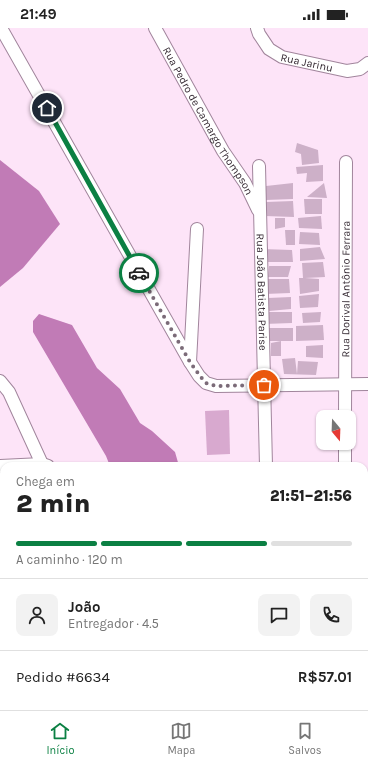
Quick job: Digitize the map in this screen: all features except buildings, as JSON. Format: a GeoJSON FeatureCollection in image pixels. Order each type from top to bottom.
{"type":"FeatureCollection","features":[{"type":"Feature","properties":{"kind":"street"},"geometry":{"type":"LineString","coordinates":[[1,28],[190,362],[206,383],[216,386],[368,384]]}},
{"type":"Feature","properties":{"kind":"street","name":"Rua Pedro de Camargo Thompson"},"geometry":{"type":"LineString","coordinates":[[155,28],[223,151],[245,183],[260,214]]}},
{"type":"Feature","properties":{"kind":"street","name":"Rua Jarinu"},"geometry":{"type":"LineString","coordinates":[[257,28],[259,34],[270,49],[282,57],[347,71],[360,69],[368,63]]}},
{"type":"Feature","properties":{"kind":"street","name":"Rua Dorival Antônio Ferrara"},"geometry":{"type":"LineString","coordinates":[[345,410],[346,162]]}},
{"type":"Feature","properties":{"kind":"street","name":"Rua João Batista Parise"},"geometry":{"type":"LineString","coordinates":[[259,166],[266,462]]}},
{"type":"Feature","properties":{"kind":"street"},"geometry":{"type":"LineString","coordinates":[[190,362],[197,229]]}},
{"type":"Feature","properties":{"kind":"street"},"geometry":{"type":"LineString","coordinates":[[0,381],[10,392],[43,462]]}},
{"type":"Feature","properties":{"kind":"street"},"geometry":{"type":"LineString","coordinates":[[345,450],[345,462]]}},
{"type":"Feature","properties":{"kind":"shaded area"},"geometry":{"type":"Polygon","coordinates":[[[0,160],[39,191],[60,224],[23,268],[0,287],[0,160]]]}},
{"type":"Feature","properties":{"kind":"shaded area"},"geometry":{"type":"Polygon","coordinates":[[[39,314],[72,325],[97,368],[120,389],[140,423],[152,431],[175,452],[178,462],[108,462],[33,332],[33,321],[39,314]]]}},
{"type":"Feature","properties":{"kind":"shaded area"},"geometry":{"type":"Polygon","coordinates":[[[229,410],[230,454],[207,455],[205,411],[229,410]]]}},
{"type":"Feature","properties":{"kind":"way so far"},"geometry":{"type":"LineString","coordinates":[[139,273],[190,362],[206,383],[216,386],[264,385]]}},
{"type":"Feature","properties":{"kind":"route"},"geometry":{"type":"LineString","coordinates":[[47,108],[139,273]]}}]}
